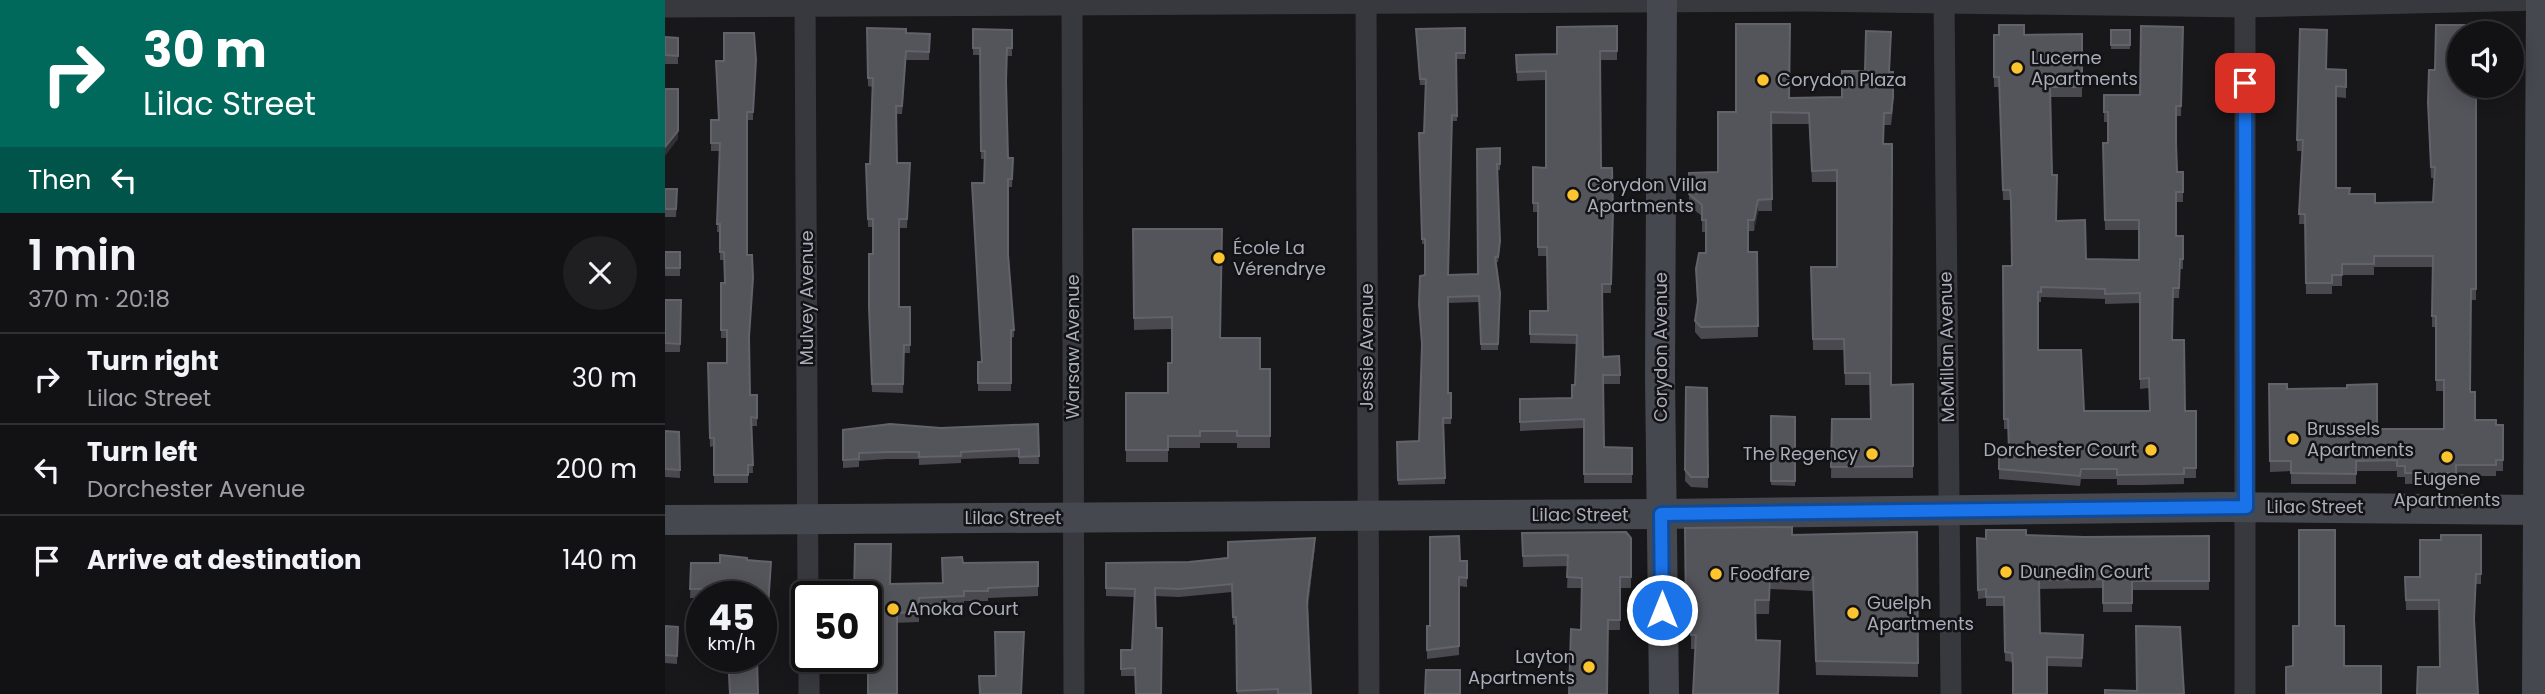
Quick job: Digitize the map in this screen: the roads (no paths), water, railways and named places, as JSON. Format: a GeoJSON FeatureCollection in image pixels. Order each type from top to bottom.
{"type":"FeatureCollection","features":[{"type":"Feature","properties":{"kind":"street"},"geometry":{"type":"LineString","coordinates":[[665,7],[805,3],[1072,2],[1944,1],[2245,4],[2540,0],[2541,510],[2537,694]]}},
{"type":"Feature","properties":{"kind":"street","name":"McMillan Avenue"},"geometry":{"type":"LineString","coordinates":[[1944,1],[1951,694]]}},
{"type":"Feature","properties":{"kind":"street","name":"Warsaw Avenue"},"geometry":{"type":"LineString","coordinates":[[1072,2],[1074,694]]}},
{"type":"Feature","properties":{"kind":"street","name":"Jessie Avenue"},"geometry":{"type":"LineString","coordinates":[[1366,2],[1369,694]]}},
{"type":"Feature","properties":{"kind":"street","name":"Corydon Avenue"},"geometry":{"type":"LineString","coordinates":[[1662,2],[1661,514],[1664,694]]}},
{"type":"Feature","properties":{"kind":"street","name":"Mulvey Avenue"},"geometry":{"type":"LineString","coordinates":[[805,3],[808,581]]}},
{"type":"Feature","properties":{"kind":"street"},"geometry":{"type":"LineString","coordinates":[[2245,4],[2245,694]]}},
{"type":"Feature","properties":{"kind":"street","name":"Lilac Street"},"geometry":{"type":"LineString","coordinates":[[665,520],[1661,514],[2246,507],[2541,510]]}},
{"type":"Feature","properties":{"kind":"street"},"geometry":{"type":"LineString","coordinates":[[809,672],[809,694]]}},
{"type":"Feature","properties":{"kind":"place","name":"Lucerne Apartments"},"geometry":{"type":"Point","coordinates":[2017,68]}},
{"type":"Feature","properties":{"kind":"place","name":"Corydon Plaza"},"geometry":{"type":"Point","coordinates":[1763,80]}},
{"type":"Feature","properties":{"kind":"place","name":"Corydon Villa Apartments"},"geometry":{"type":"Point","coordinates":[1573,195]}},
{"type":"Feature","properties":{"kind":"place","name":"École La Vérendrye"},"geometry":{"type":"Point","coordinates":[1219,258]}},
{"type":"Feature","properties":{"kind":"place","name":"Brussels Apartments"},"geometry":{"type":"Point","coordinates":[2293,439]}},
{"type":"Feature","properties":{"kind":"place","name":"Dorchester Court"},"geometry":{"type":"Point","coordinates":[2151,450]}},
{"type":"Feature","properties":{"kind":"place","name":"The Regency"},"geometry":{"type":"Point","coordinates":[1872,454]}},
{"type":"Feature","properties":{"kind":"place","name":"Eugene Apartments"},"geometry":{"type":"Point","coordinates":[2447,457]}},
{"type":"Feature","properties":{"kind":"place","name":"Dunedin Court"},"geometry":{"type":"Point","coordinates":[2006,572]}},
{"type":"Feature","properties":{"kind":"place","name":"Foodfare"},"geometry":{"type":"Point","coordinates":[1716,574]}},
{"type":"Feature","properties":{"kind":"place","name":"Anoka Court"},"geometry":{"type":"Point","coordinates":[893,609]}},
{"type":"Feature","properties":{"kind":"place","name":"Guelph Apartments"},"geometry":{"type":"Point","coordinates":[1853,613]}},
{"type":"Feature","properties":{"kind":"place","name":"Layton Apartments"},"geometry":{"type":"Point","coordinates":[1589,667]}}]}
